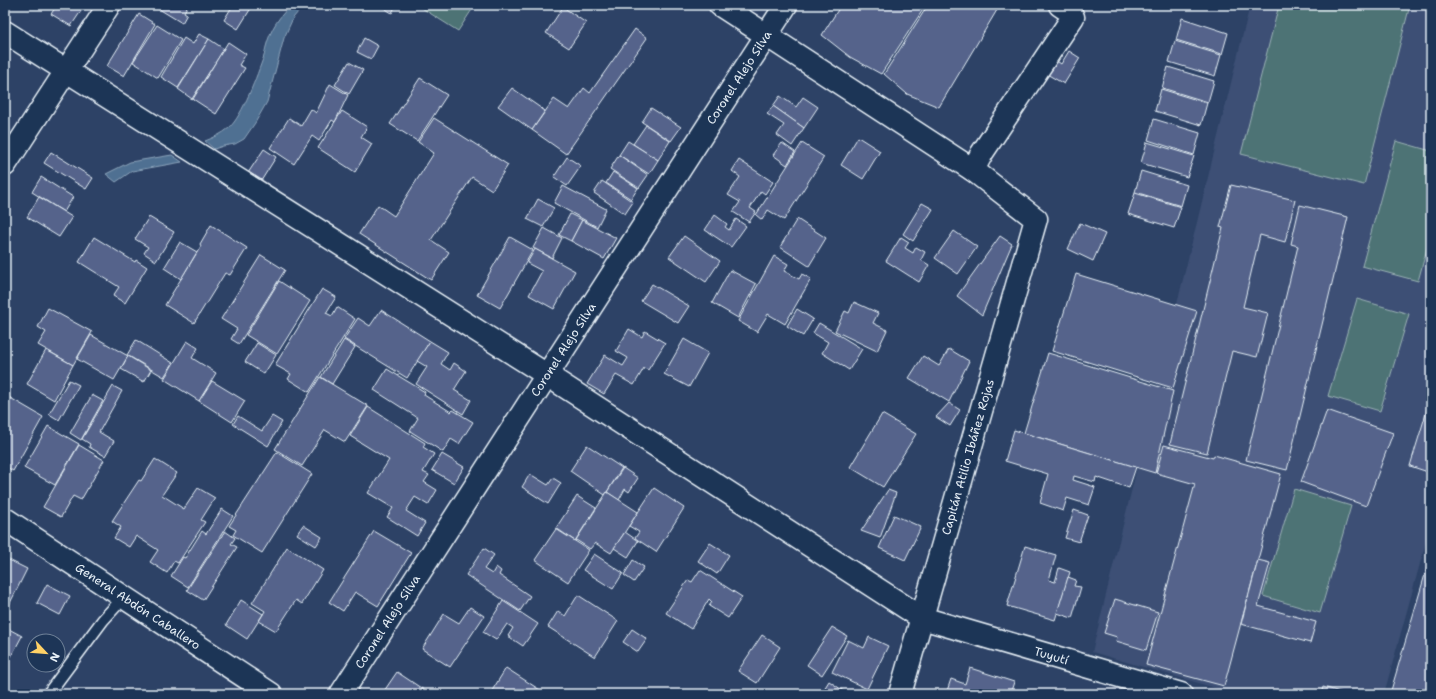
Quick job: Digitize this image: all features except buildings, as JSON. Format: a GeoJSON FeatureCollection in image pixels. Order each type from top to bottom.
{"type":"FeatureCollection","features":[{"type":"Feature","properties":{"kind":"street"},"geometry":{"type":"LineString","coordinates":[[5,166],[108,5]]}},
{"type":"Feature","properties":{"kind":"street"},"geometry":{"type":"LineString","coordinates":[[720,5],[973,170],[982,153],[1073,17],[1069,11],[1060,5]]}},
{"type":"Feature","properties":{"kind":"street","name":"Coronel Alejo Silva"},"geometry":{"type":"LineString","coordinates":[[341,694],[786,5]]}},
{"type":"Feature","properties":{"kind":"street","name":"Tuyutí"},"geometry":{"type":"LineString","coordinates":[[5,32],[547,375],[922,618],[1181,694]]}},
{"type":"Feature","properties":{"kind":"street","name":"Capitán Atilio Ibáñez Rojas"},"geometry":{"type":"LineString","coordinates":[[900,694],[1036,219],[973,170]]}},
{"type":"Feature","properties":{"kind":"street","name":"General Abdón Caballero"},"geometry":{"type":"LineString","coordinates":[[5,519],[271,694]]}},
{"type":"Feature","properties":{"kind":"lane"},"geometry":{"type":"LineString","coordinates":[[48,694],[103,620],[124,597]]}},
{"type":"Feature","properties":{"kind":"shaded area"},"geometry":{"type":"Polygon","coordinates":[[[291,5],[304,5],[293,18],[284,38],[267,102],[244,139],[235,144],[214,149],[205,141],[217,136],[229,128],[234,122],[254,84],[270,34],[276,22],[291,5]]]}},
{"type":"Feature","properties":{"kind":"shaded area"},"geometry":{"type":"Polygon","coordinates":[[[1250,5],[1431,5],[1431,524],[1384,694],[1236,694],[1092,652],[1250,5]]]}},
{"type":"Feature","properties":{"kind":"shaded area"},"geometry":{"type":"Polygon","coordinates":[[[172,155],[182,162],[132,171],[116,182],[106,174],[130,162],[172,155]]]}},
{"type":"Feature","properties":{"kind":"green space"},"geometry":{"type":"Polygon","coordinates":[[[417,5],[475,5],[458,31],[417,5]]]}},
{"type":"Feature","properties":{"kind":"green space"},"geometry":{"type":"Polygon","coordinates":[[[1279,5],[1410,5],[1364,185],[1241,154],[1279,5]]]}},
{"type":"Feature","properties":{"kind":"green space"},"geometry":{"type":"Polygon","coordinates":[[[1396,141],[1431,151],[1431,234],[1418,281],[1362,266],[1396,141]]]}},
{"type":"Feature","properties":{"kind":"green space"},"geometry":{"type":"Polygon","coordinates":[[[1357,299],[1409,314],[1380,411],[1328,396],[1357,299]]]}},
{"type":"Feature","properties":{"kind":"green space"},"geometry":{"type":"Polygon","coordinates":[[[1294,489],[1351,506],[1320,613],[1263,596],[1294,489]]]}}]}
